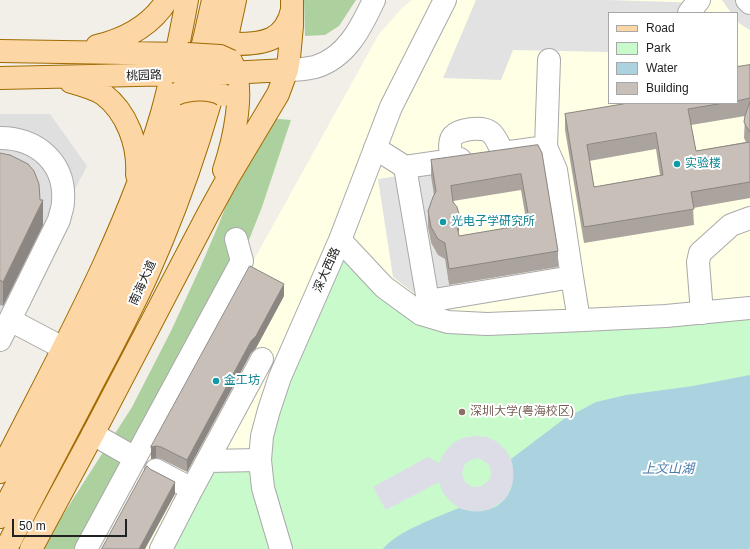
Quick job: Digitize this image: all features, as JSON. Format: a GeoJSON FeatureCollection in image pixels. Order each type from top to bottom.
{"type":"FeatureCollection","features":[{"type":"Feature","properties":{"kind":"main road"},"geometry":{"type":"LineString","coordinates":[[66,51],[87,49],[120,40],[132,34],[152,19],[167,0]]}},
{"type":"Feature","properties":{"kind":"main road"},"geometry":{"type":"LineString","coordinates":[[0,472],[98,276],[136,187],[181,59],[186,0]]}},
{"type":"Feature","properties":{"kind":"main road","name":"南海大道"},"geometry":{"type":"LineString","coordinates":[[0,517],[105,314],[129,263],[150,212],[186,109],[198,66],[213,0]]}},
{"type":"Feature","properties":{"kind":"main road","name":"南海大道"},"geometry":{"type":"LineString","coordinates":[[6,549],[127,318],[148,272],[186,176],[208,111],[221,66],[235,0]]}},
{"type":"Feature","properties":{"kind":"main road"},"geometry":{"type":"LineString","coordinates":[[233,63],[252,44],[269,41],[286,25],[290,19],[292,5]]}},
{"type":"Feature","properties":{"kind":"main road"},"geometry":{"type":"LineString","coordinates":[[31,549],[207,216],[278,94],[287,70],[292,5]]}},
{"type":"Feature","properties":{"kind":"main road","name":"桃园路"},"geometry":{"type":"LineString","coordinates":[[0,51],[66,51],[181,59]]}},
{"type":"Feature","properties":{"kind":"main road"},"geometry":{"type":"LineString","coordinates":[[181,59],[220,56],[227,58],[233,63],[287,70]]}},
{"type":"Feature","properties":{"kind":"main road"},"geometry":{"type":"LineString","coordinates":[[181,59],[188,90],[203,90],[223,94],[231,106],[235,127]]}},
{"type":"Feature","properties":{"kind":"main road","name":"桃园路"},"geometry":{"type":"LineString","coordinates":[[0,78],[50,78],[181,59]]}},
{"type":"Feature","properties":{"kind":"main road"},"geometry":{"type":"LineString","coordinates":[[207,216],[227,161],[235,127],[238,84],[233,63]]}},
{"type":"Feature","properties":{"kind":"main road"},"geometry":{"type":"LineString","coordinates":[[50,78],[87,86],[102,94],[114,104],[125,120],[134,140],[138,167],[136,187]]}},
{"type":"Feature","properties":{"kind":"street"},"geometry":{"type":"LineString","coordinates":[[287,70],[304,69],[323,64],[341,52],[356,34],[374,0]]}},
{"type":"Feature","properties":{"kind":"street","name":"深大西路"},"geometry":{"type":"LineString","coordinates":[[280,549],[263,488],[260,460],[262,436],[273,397],[340,240],[390,107],[445,0]]}},
{"type":"Feature","properties":{"kind":"street"},"geometry":{"type":"LineString","coordinates":[[690,12],[699,0]]}},
{"type":"Feature","properties":{"kind":"street"},"geometry":{"type":"LineString","coordinates":[[747,0],[750,3]]}},
{"type":"Feature","properties":{"kind":"street"},"geometry":{"type":"LineString","coordinates":[[549,60],[546,147],[556,170],[579,320]]}},
{"type":"Feature","properties":{"kind":"street"},"geometry":{"type":"LineString","coordinates":[[0,138],[22,140],[35,146],[53,163],[59,174],[63,188],[63,203],[59,220],[0,340]]}},
{"type":"Feature","properties":{"kind":"street"},"geometry":{"type":"LineString","coordinates":[[375,148],[405,167],[546,147]]}},
{"type":"Feature","properties":{"kind":"street"},"geometry":{"type":"LineString","coordinates":[[405,167],[424,307]]}},
{"type":"Feature","properties":{"kind":"street"},"geometry":{"type":"LineString","coordinates":[[702,313],[698,262],[700,253],[731,225],[750,218]]}},
{"type":"Feature","properties":{"kind":"street"},"geometry":{"type":"LineString","coordinates":[[86,549],[242,261],[236,239]]}},
{"type":"Feature","properties":{"kind":"street"},"geometry":{"type":"LineString","coordinates":[[340,240],[384,287],[424,307],[448,322],[487,324],[666,316],[750,308]]}},
{"type":"Feature","properties":{"kind":"street"},"geometry":{"type":"LineString","coordinates":[[424,307],[572,277]]}},
{"type":"Feature","properties":{"kind":"street"},"geometry":{"type":"LineString","coordinates":[[10,320],[63,348]]}},
{"type":"Feature","properties":{"kind":"street"},"geometry":{"type":"LineString","coordinates":[[161,549],[262,359]]}},
{"type":"Feature","properties":{"kind":"street"},"geometry":{"type":"LineString","coordinates":[[93,434],[135,458]]}},
{"type":"Feature","properties":{"kind":"street"},"geometry":{"type":"LineString","coordinates":[[207,461],[260,460]]}},
{"type":"Feature","properties":{"kind":"street"},"geometry":{"type":"LineString","coordinates":[[156,470],[192,489]]}},
{"type":"Feature","properties":{"kind":"shaded area","name":"深圳大学(粤海校区)"},"geometry":{"type":"Polygon","coordinates":[[[412,0],[750,0],[750,549],[102,549],[246,274],[379,34],[403,7],[412,0]]]}},
{"type":"Feature","properties":{"kind":"shaded area"},"geometry":{"type":"Polygon","coordinates":[[[476,0],[608,0],[704,3],[703,12],[608,12],[608,52],[513,50],[501,80],[443,78],[476,0]]]}},
{"type":"Feature","properties":{"kind":"shaded area"},"geometry":{"type":"Polygon","coordinates":[[[722,0],[747,0],[750,3],[750,30],[738,21],[738,12],[730,12],[722,0]]]}},
{"type":"Feature","properties":{"kind":"shaded area"},"geometry":{"type":"Polygon","coordinates":[[[0,114],[50,114],[87,166],[0,340],[0,114]]]}},
{"type":"Feature","properties":{"kind":"shaded area"},"geometry":{"type":"Polygon","coordinates":[[[431,171],[436,207],[430,220],[428,235],[434,249],[445,259],[450,292],[418,296],[393,277],[378,179],[431,171]]]}},
{"type":"Feature","properties":{"kind":"shaded area"},"geometry":{"type":"Polygon","coordinates":[[[475,436],[487,437],[497,442],[506,450],[514,469],[514,480],[504,500],[491,509],[485,511],[474,512],[466,510],[459,508],[450,501],[443,493],[439,482],[386,510],[373,487],[428,457],[439,463],[445,452],[453,443],[463,438],[475,436]],[[478,458],[465,464],[462,473],[465,482],[473,487],[482,486],[489,480],[491,476],[490,467],[487,463],[478,458]]]}},
{"type":"Feature","properties":{"kind":"green space"},"geometry":{"type":"Polygon","coordinates":[[[304,0],[356,0],[339,26],[325,35],[305,36],[304,0]]]}},
{"type":"Feature","properties":{"kind":"green space"},"geometry":{"type":"Polygon","coordinates":[[[256,117],[291,120],[262,207],[245,250],[94,549],[42,549],[132,407],[171,331],[218,226],[235,183],[256,117]]]}},
{"type":"Feature","properties":{"kind":"green space"},"geometry":{"type":"Polygon","coordinates":[[[340,240],[384,287],[448,322],[750,308],[750,549],[161,549],[207,461],[260,460],[340,240]]]}},
{"type":"Feature","properties":{"kind":"water","name":"上文山湖"},"geometry":{"type":"Polygon","coordinates":[[[750,375],[750,548],[748,549],[383,549],[389,542],[408,530],[459,508],[472,511],[483,511],[494,508],[509,494],[513,472],[511,459],[564,419],[596,402],[626,395],[693,386],[750,375]]]}},
{"type":"Feature","properties":{"kind":"building"},"geometry":{"type":"Polygon","coordinates":[[[750,65],[750,98],[738,101],[738,67],[750,65]]]}},
{"type":"Feature","properties":{"kind":"building"},"geometry":{"type":"Polygon","coordinates":[[[750,102],[750,132],[744,122],[750,102]]]}},
{"type":"Feature","properties":{"kind":"building","name":"实验楼"},"geometry":{"type":"Polygon","coordinates":[[[623,104],[718,104],[688,109],[696,151],[750,142],[750,182],[691,192],[694,209],[584,227],[565,114],[623,104]],[[656,133],[587,145],[594,187],[663,175],[656,133]]]}},
{"type":"Feature","properties":{"kind":"building","name":"光电子学研究所"},"geometry":{"type":"Polygon","coordinates":[[[538,145],[542,153],[558,251],[449,269],[445,243],[438,239],[431,227],[428,211],[436,191],[431,160],[538,145]],[[521,174],[451,186],[453,202],[457,207],[459,214],[456,221],[459,236],[530,224],[521,174]]]}},
{"type":"Feature","properties":{"kind":"building"},"geometry":{"type":"Polygon","coordinates":[[[0,153],[10,155],[28,164],[34,171],[39,184],[40,200],[43,200],[3,282],[0,280],[0,153]]]}},
{"type":"Feature","properties":{"kind":"building","name":"金工坊"},"geometry":{"type":"Polygon","coordinates":[[[250,266],[284,284],[256,336],[251,341],[187,460],[161,447],[151,447],[250,266]]]}},
{"type":"Feature","properties":{"kind":"building"},"geometry":{"type":"Polygon","coordinates":[[[147,466],[175,482],[139,549],[102,549],[147,466]]]}},
{"type":"Feature","properties":{"kind":"place","name":"实验楼"},"geometry":{"type":"Point","coordinates":[677,164]}},
{"type":"Feature","properties":{"kind":"place","name":"光电子学研究所"},"geometry":{"type":"Point","coordinates":[443,222]}},
{"type":"Feature","properties":{"kind":"place","name":"金工坊"},"geometry":{"type":"Point","coordinates":[216,381]}},
{"type":"Feature","properties":{"kind":"place","name":"深圳大学(粤海校区)"},"geometry":{"type":"Point","coordinates":[462,412]}}]}
